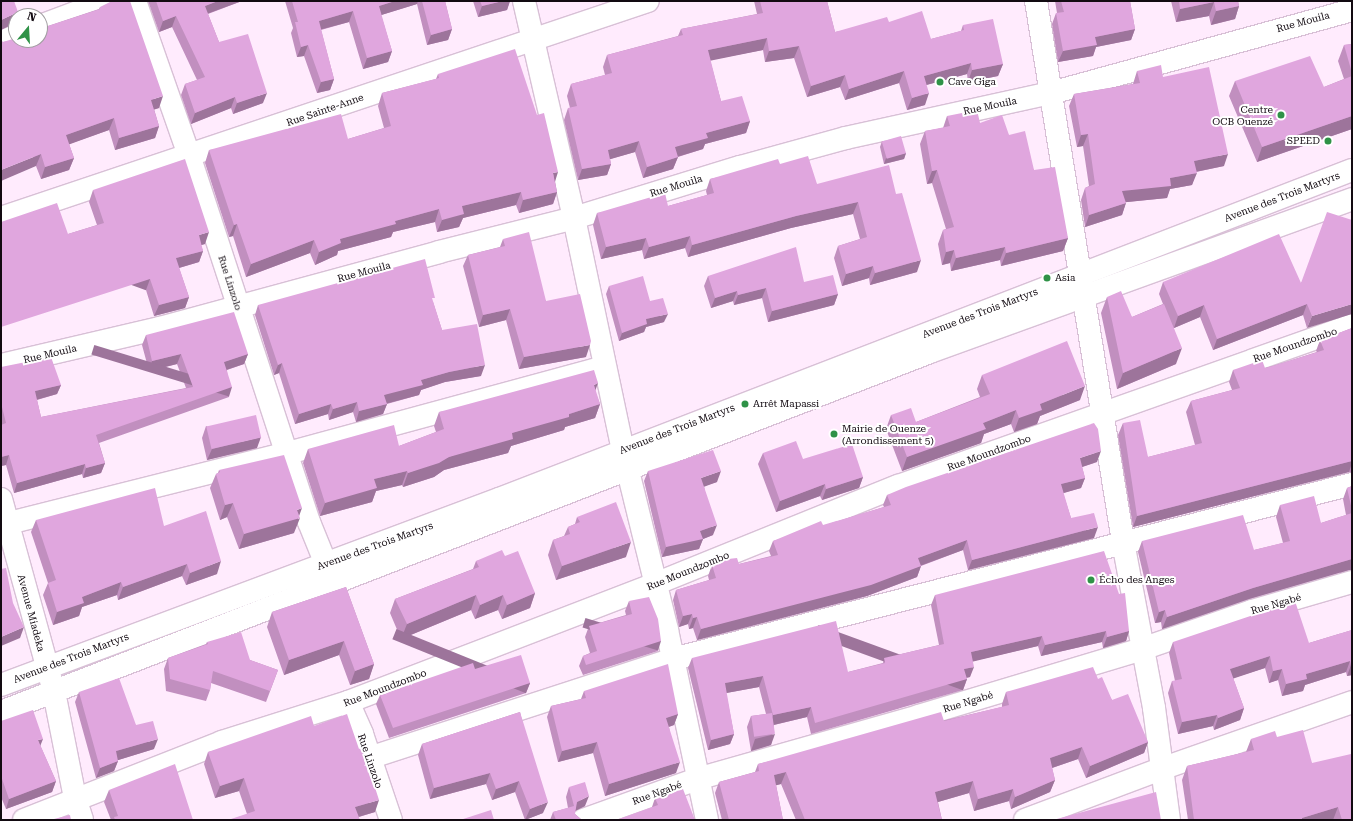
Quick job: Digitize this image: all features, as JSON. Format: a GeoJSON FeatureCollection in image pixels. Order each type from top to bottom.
{"type":"FeatureCollection","features":[{"type":"Feature","properties":{"kind":"street"},"geometry":{"type":"LineString","coordinates":[[48,23],[107,1]]}},
{"type":"Feature","properties":{"kind":"street","name":"Rue Linzolo"},"geometry":{"type":"LineString","coordinates":[[135,1],[189,155],[288,453],[309,522],[326,564]]}},
{"type":"Feature","properties":{"kind":"street"},"geometry":{"type":"LineString","coordinates":[[524,1],[574,218],[604,367],[623,450]]}},
{"type":"Feature","properties":{"kind":"street","name":"Rue Sainte-Anne"},"geometry":{"type":"LineString","coordinates":[[1,218],[648,1]]}},
{"type":"Feature","properties":{"kind":"street"},"geometry":{"type":"LineString","coordinates":[[1036,1],[1085,297],[1123,542],[1154,708],[1169,820]]}},
{"type":"Feature","properties":{"kind":"street","name":"Rue Mouila"},"geometry":{"type":"LineString","coordinates":[[1,365],[238,306],[439,252],[574,218],[740,167],[838,140],[1051,93],[1352,10]]}},
{"type":"Feature","properties":{"kind":"street","name":"Avenue des Trois Martyrs"},"geometry":{"type":"LineString","coordinates":[[1,712],[628,471],[758,409],[1081,275],[1352,170]]}},
{"type":"Feature","properties":{"kind":"street","name":"Avenue des Trois Martyrs"},"geometry":{"type":"LineString","coordinates":[[1,685],[326,564],[623,450],[758,409],[930,352],[1352,199]]}},
{"type":"Feature","properties":{"kind":"street","name":"Rue Moundzombo"},"geometry":{"type":"LineString","coordinates":[[24,820],[75,798],[222,742],[348,702],[655,584],[898,486],[1103,411],[1352,325]]}},
{"type":"Feature","properties":{"kind":"street"},"geometry":{"type":"LineString","coordinates":[[4,525],[288,453],[604,367]]}},
{"type":"Feature","properties":{"kind":"street"},"geometry":{"type":"LineString","coordinates":[[628,471],[673,659],[697,779],[707,820]]}},
{"type":"Feature","properties":{"kind":"street"},"geometry":{"type":"LineString","coordinates":[[370,758],[673,659],[1352,484]]}},
{"type":"Feature","properties":{"kind":"street","name":"Avenue Miadeka"},"geometry":{"type":"LineString","coordinates":[[1,499],[4,525],[54,692],[75,798],[82,820]]}},
{"type":"Feature","properties":{"kind":"street","name":"Rue Ngabé"},"geometry":{"type":"LineString","coordinates":[[583,820],[697,779],[919,716],[1142,649],[1252,611],[1352,582]]}},
{"type":"Feature","properties":{"kind":"street","name":"Rue Linzolo"},"geometry":{"type":"LineString","coordinates":[[348,702],[370,758],[391,820]]}},
{"type":"Feature","properties":{"kind":"street"},"geometry":{"type":"LineString","coordinates":[[1026,820],[1161,769],[1352,702]]}},
{"type":"Feature","properties":{"kind":"building"},"geometry":{"type":"Polygon","coordinates":[[[1,1],[14,1],[17,8],[8,8],[8,17],[1,20],[1,1]]]}},
{"type":"Feature","properties":{"kind":"building"},"geometry":{"type":"Polygon","coordinates":[[[112,1],[130,1],[163,96],[151,100],[159,126],[119,138],[114,118],[66,135],[74,158],[45,167],[41,154],[1,170],[1,40],[3,42],[8,40],[8,48],[48,48],[48,26],[100,9],[100,7],[112,1]]]}},
{"type":"Feature","properties":{"kind":"building"},"geometry":{"type":"Polygon","coordinates":[[[156,1],[218,1],[205,6],[219,42],[248,34],[267,93],[237,103],[235,97],[195,113],[185,84],[205,77],[176,16],[163,21],[156,1]]]}},
{"type":"Feature","properties":{"kind":"building"},"geometry":{"type":"Polygon","coordinates":[[[292,1],[395,1],[379,6],[392,51],[367,58],[353,11],[319,21],[334,79],[321,82],[308,45],[301,47],[295,22],[298,22],[292,1]]]}},
{"type":"Feature","properties":{"kind":"building"},"geometry":{"type":"Polygon","coordinates":[[[422,1],[445,1],[452,29],[431,35],[422,1]]]}},
{"type":"Feature","properties":{"kind":"building"},"geometry":{"type":"Polygon","coordinates":[[[480,1],[503,1],[482,6],[480,1]]]}},
{"type":"Feature","properties":{"kind":"building"},"geometry":{"type":"Polygon","coordinates":[[[760,1],[827,1],[835,32],[887,17],[889,22],[922,11],[931,39],[964,30],[963,25],[993,19],[1003,64],[972,70],[971,63],[924,76],[929,93],[912,98],[904,71],[849,89],[845,75],[811,86],[799,46],[769,51],[767,38],[708,50],[721,101],[742,96],[750,121],[706,133],[708,138],[675,147],[678,157],[647,167],[639,141],[608,150],[611,164],[582,169],[568,108],[577,106],[571,84],[612,73],[607,55],[683,35],[681,29],[763,13],[760,1]]]}},
{"type":"Feature","properties":{"kind":"building"},"geometry":{"type":"Polygon","coordinates":[[[1061,1],[1130,1],[1135,29],[1095,37],[1097,45],[1063,51],[1056,13],[1064,12],[1061,1]]]}},
{"type":"Feature","properties":{"kind":"building"},"geometry":{"type":"Polygon","coordinates":[[[1179,1],[1238,1],[1239,6],[1216,11],[1214,2],[1180,9],[1179,1]]]}},
{"type":"Feature","properties":{"kind":"building"},"geometry":{"type":"Polygon","coordinates":[[[1352,44],[1352,73],[1344,45],[1352,44]]]}},
{"type":"Feature","properties":{"kind":"building"},"geometry":{"type":"Polygon","coordinates":[[[515,49],[537,115],[544,113],[558,172],[553,173],[557,192],[523,200],[521,192],[462,206],[464,214],[442,220],[439,209],[395,221],[396,224],[340,239],[341,243],[319,252],[314,240],[251,264],[237,224],[234,225],[209,150],[341,114],[348,139],[391,126],[382,93],[439,78],[438,74],[515,49]]]}},
{"type":"Feature","properties":{"kind":"building","name":"Centre OCB Ouenzé"},"geometry":{"type":"Polygon","coordinates":[[[1310,56],[1324,87],[1352,76],[1352,116],[1262,147],[1235,81],[1310,56]]]}},
{"type":"Feature","properties":{"kind":"building"},"geometry":{"type":"Polygon","coordinates":[[[1161,65],[1163,77],[1209,67],[1228,154],[1194,161],[1197,173],[1170,178],[1171,186],[1122,191],[1126,203],[1089,215],[1085,188],[1095,184],[1088,134],[1081,135],[1074,94],[1140,83],[1137,71],[1161,65]]]}},
{"type":"Feature","properties":{"kind":"building"},"geometry":{"type":"Polygon","coordinates":[[[977,110],[980,123],[1002,115],[1009,135],[1025,131],[1034,170],[1055,167],[1068,238],[1006,253],[1005,247],[956,258],[954,250],[946,252],[943,230],[954,227],[937,170],[932,171],[925,131],[950,126],[947,116],[977,110]]]}},
{"type":"Feature","properties":{"kind":"building"},"geometry":{"type":"Polygon","coordinates":[[[901,136],[906,153],[887,159],[882,142],[901,136]]]}},
{"type":"Feature","properties":{"kind":"building"},"geometry":{"type":"Polygon","coordinates":[[[808,156],[817,184],[889,165],[896,194],[902,193],[921,260],[875,273],[873,266],[846,274],[838,246],[867,237],[858,202],[796,216],[692,245],[690,236],[649,247],[646,238],[606,247],[597,213],[665,193],[668,206],[714,193],[710,179],[778,159],[780,164],[808,156]]]}},
{"type":"Feature","properties":{"kind":"building"},"geometry":{"type":"Polygon","coordinates":[[[185,159],[209,232],[199,235],[203,251],[176,258],[189,297],[159,305],[150,279],[1,327],[1,222],[57,203],[68,234],[104,223],[93,190],[185,159]]]}},
{"type":"Feature","properties":{"kind":"building"},"geometry":{"type":"Polygon","coordinates":[[[1327,212],[1352,220],[1352,304],[1312,316],[1307,304],[1217,339],[1204,305],[1178,316],[1163,282],[1279,234],[1301,283],[1327,212]]]}},
{"type":"Feature","properties":{"kind":"building"},"geometry":{"type":"Polygon","coordinates":[[[529,232],[546,301],[580,294],[591,341],[590,345],[524,357],[510,309],[483,315],[468,255],[505,246],[503,239],[529,232]]]}},
{"type":"Feature","properties":{"kind":"building"},"geometry":{"type":"Polygon","coordinates":[[[796,247],[804,282],[833,275],[838,294],[772,311],[766,288],[738,295],[737,291],[715,298],[708,276],[796,247]]]}},
{"type":"Feature","properties":{"kind":"building"},"geometry":{"type":"Polygon","coordinates":[[[425,259],[435,298],[432,298],[442,330],[477,324],[485,365],[449,372],[421,380],[423,385],[384,395],[387,404],[359,411],[357,402],[333,409],[331,404],[299,414],[282,363],[278,365],[258,305],[425,259]]]}},
{"type":"Feature","properties":{"kind":"building"},"geometry":{"type":"Polygon","coordinates":[[[643,276],[650,301],[663,298],[668,314],[646,319],[647,324],[622,333],[609,286],[643,276]]]}},
{"type":"Feature","properties":{"kind":"building"},"geometry":{"type":"Polygon","coordinates":[[[1121,291],[1132,317],[1164,304],[1182,348],[1123,373],[1107,297],[1121,291]]]}},
{"type":"Feature","properties":{"kind":"building"},"geometry":{"type":"Polygon","coordinates":[[[234,312],[248,354],[224,362],[232,387],[96,435],[105,463],[86,468],[85,464],[17,483],[9,455],[1,457],[1,425],[6,423],[1,403],[1,367],[51,357],[61,385],[35,391],[41,417],[193,387],[181,354],[152,361],[146,335],[234,312]]]}},
{"type":"Feature","properties":{"kind":"building"},"geometry":{"type":"Polygon","coordinates":[[[1352,328],[1352,461],[1137,516],[1123,423],[1140,420],[1148,457],[1202,443],[1191,401],[1240,388],[1233,370],[1262,360],[1265,368],[1324,350],[1320,340],[1352,328]]]}},
{"type":"Feature","properties":{"kind":"building"},"geometry":{"type":"Polygon","coordinates":[[[1067,341],[1085,386],[1040,404],[1042,410],[1019,418],[1016,410],[983,423],[986,429],[907,457],[891,415],[911,408],[916,422],[990,394],[982,375],[1067,341]]]}},
{"type":"Feature","properties":{"kind":"building"},"geometry":{"type":"Polygon","coordinates":[[[594,370],[598,383],[594,385],[600,404],[569,414],[569,417],[512,433],[513,439],[449,457],[439,463],[408,473],[407,471],[374,479],[377,488],[325,503],[308,449],[394,425],[399,446],[444,429],[439,412],[594,370]]]}},
{"type":"Feature","properties":{"kind":"building"},"geometry":{"type":"Polygon","coordinates":[[[256,415],[261,437],[211,449],[206,426],[256,415]]]}},
{"type":"Feature","properties":{"kind":"building"},"geometry":{"type":"Polygon","coordinates":[[[1094,423],[1098,429],[1101,451],[1080,458],[1085,478],[1061,484],[1071,518],[1094,513],[1098,527],[972,560],[967,540],[918,558],[921,566],[871,585],[701,629],[697,617],[693,618],[692,614],[683,616],[676,590],[716,578],[712,565],[728,559],[737,558],[739,564],[778,555],[773,541],[821,521],[823,525],[891,505],[887,495],[906,487],[1094,423]]]}},
{"type":"Feature","properties":{"kind":"building"},"geometry":{"type":"Polygon","coordinates":[[[796,441],[803,459],[852,444],[863,477],[826,489],[825,484],[780,501],[763,453],[796,441]]]}},
{"type":"Feature","properties":{"kind":"building"},"geometry":{"type":"Polygon","coordinates":[[[713,450],[721,471],[701,478],[717,525],[700,531],[703,539],[666,547],[648,471],[713,450]]]}},
{"type":"Feature","properties":{"kind":"building"},"geometry":{"type":"Polygon","coordinates":[[[284,455],[302,508],[297,510],[300,518],[244,534],[233,503],[225,505],[216,474],[220,472],[219,470],[284,455]]]}},
{"type":"Feature","properties":{"kind":"building"},"geometry":{"type":"Polygon","coordinates":[[[1352,486],[1352,510],[1347,488],[1352,486]]]}},
{"type":"Feature","properties":{"kind":"building"},"geometry":{"type":"Polygon","coordinates":[[[155,488],[164,526],[206,511],[221,561],[190,573],[187,564],[123,587],[121,582],[82,597],[84,603],[57,612],[48,583],[56,580],[36,520],[155,488]]]}},
{"type":"Feature","properties":{"kind":"building"},"geometry":{"type":"Polygon","coordinates":[[[1314,496],[1321,523],[1352,513],[1352,559],[1253,588],[1167,617],[1165,610],[1159,612],[1142,541],[1243,515],[1254,550],[1290,541],[1280,505],[1314,496]]]}},
{"type":"Feature","properties":{"kind":"building"},"geometry":{"type":"Polygon","coordinates":[[[616,502],[631,542],[562,566],[553,540],[570,534],[568,527],[580,522],[577,517],[616,502]]]}},
{"type":"Feature","properties":{"kind":"building"},"geometry":{"type":"Polygon","coordinates":[[[502,550],[505,556],[518,551],[535,593],[507,605],[503,595],[480,605],[476,595],[407,624],[395,599],[479,567],[476,561],[502,550]]]}},
{"type":"Feature","properties":{"kind":"building"},"geometry":{"type":"Polygon","coordinates":[[[1104,551],[1119,594],[1125,593],[1129,631],[1107,637],[1106,631],[1045,645],[1042,636],[971,652],[974,667],[964,669],[967,679],[815,723],[811,707],[773,715],[763,676],[725,683],[734,734],[711,740],[692,658],[836,621],[848,672],[885,663],[884,658],[944,644],[935,595],[1104,551]]]}},
{"type":"Feature","properties":{"kind":"building"},"geometry":{"type":"Polygon","coordinates":[[[6,568],[13,603],[24,627],[1,637],[1,569],[6,568]]]}},
{"type":"Feature","properties":{"kind":"building"},"geometry":{"type":"Polygon","coordinates":[[[346,587],[374,664],[355,671],[344,641],[289,660],[272,612],[346,587]]]}},
{"type":"Feature","properties":{"kind":"building"},"geometry":{"type":"Polygon","coordinates":[[[649,597],[658,619],[661,641],[586,665],[583,656],[597,651],[589,626],[632,614],[629,601],[649,597]]]}},
{"type":"Feature","properties":{"kind":"building"},"geometry":{"type":"Polygon","coordinates":[[[1295,601],[1309,643],[1352,630],[1352,665],[1350,661],[1306,674],[1307,679],[1286,684],[1282,669],[1273,671],[1270,656],[1230,669],[1244,708],[1218,718],[1217,715],[1182,722],[1172,681],[1182,679],[1173,642],[1295,601]]]}},
{"type":"Feature","properties":{"kind":"building"},"geometry":{"type":"Polygon","coordinates":[[[241,632],[250,660],[278,670],[270,691],[213,671],[210,690],[170,679],[168,658],[208,644],[207,642],[241,632]]]}},
{"type":"Feature","properties":{"kind":"building"},"geometry":{"type":"Polygon","coordinates":[[[521,655],[530,683],[393,728],[380,695],[473,663],[475,669],[521,655]]]}},
{"type":"Feature","properties":{"kind":"building"},"geometry":{"type":"Polygon","coordinates":[[[668,664],[678,714],[666,718],[680,762],[609,784],[597,742],[562,751],[551,706],[586,698],[584,691],[668,664]]]}},
{"type":"Feature","properties":{"kind":"building"},"geometry":{"type":"Polygon","coordinates":[[[1093,667],[1098,679],[1102,677],[1112,700],[1128,694],[1148,742],[1090,766],[1082,747],[1050,758],[1055,780],[1015,797],[1013,789],[978,799],[973,781],[935,792],[942,820],[805,820],[786,772],[774,775],[783,820],[729,820],[719,782],[759,771],[758,764],[941,712],[944,721],[1009,705],[1006,692],[1093,667]]]}},
{"type":"Feature","properties":{"kind":"building"},"geometry":{"type":"Polygon","coordinates":[[[119,678],[136,725],[153,721],[158,739],[116,751],[118,761],[100,768],[79,692],[119,678]]]}},
{"type":"Feature","properties":{"kind":"building"},"geometry":{"type":"Polygon","coordinates":[[[33,710],[43,739],[38,740],[56,781],[9,799],[1,776],[1,721],[33,710]]]}},
{"type":"Feature","properties":{"kind":"building"},"geometry":{"type":"Polygon","coordinates":[[[520,712],[548,802],[530,809],[519,781],[496,789],[490,773],[434,788],[422,744],[520,712]]]}},
{"type":"Feature","properties":{"kind":"building"},"geometry":{"type":"Polygon","coordinates":[[[772,713],[775,734],[754,737],[751,716],[772,713]]]}},
{"type":"Feature","properties":{"kind":"building"},"geometry":{"type":"Polygon","coordinates":[[[347,714],[359,749],[361,748],[364,753],[379,800],[355,807],[360,820],[228,820],[255,811],[244,778],[220,786],[208,752],[311,716],[314,726],[347,714]]]}},
{"type":"Feature","properties":{"kind":"building"},"geometry":{"type":"Polygon","coordinates":[[[1303,730],[1312,763],[1351,754],[1352,820],[1342,820],[1338,807],[1302,818],[1302,820],[1194,820],[1187,766],[1254,750],[1251,739],[1275,731],[1277,737],[1303,730]]]}},
{"type":"Feature","properties":{"kind":"building"},"geometry":{"type":"Polygon","coordinates":[[[175,764],[193,820],[115,820],[114,817],[118,816],[109,790],[175,764]]]}},
{"type":"Feature","properties":{"kind":"building"},"geometry":{"type":"Polygon","coordinates":[[[585,782],[589,796],[577,802],[575,814],[582,820],[556,820],[553,812],[574,806],[569,787],[585,782]]]}},
{"type":"Feature","properties":{"kind":"building"},"geometry":{"type":"Polygon","coordinates":[[[683,789],[695,820],[616,820],[658,805],[655,798],[683,789]]]}},
{"type":"Feature","properties":{"kind":"building"},"geometry":{"type":"Polygon","coordinates":[[[1156,792],[1161,820],[1053,820],[1156,792]]]}},
{"type":"Feature","properties":{"kind":"building"},"geometry":{"type":"Polygon","coordinates":[[[491,810],[494,820],[460,820],[491,810]]]}},
{"type":"Feature","properties":{"kind":"building"},"geometry":{"type":"Polygon","coordinates":[[[70,815],[71,820],[50,820],[70,815]]]}},
{"type":"Feature","properties":{"kind":"place","name":"Cave Giga"},"geometry":{"type":"Point","coordinates":[940,82]}},
{"type":"Feature","properties":{"kind":"place","name":"Centre OCB Ouenzé"},"geometry":{"type":"Point","coordinates":[1281,115]}},
{"type":"Feature","properties":{"kind":"place","name":"SPEED"},"geometry":{"type":"Point","coordinates":[1328,141]}},
{"type":"Feature","properties":{"kind":"place","name":"Asia"},"geometry":{"type":"Point","coordinates":[1047,278]}},
{"type":"Feature","properties":{"kind":"place","name":"Arrêt Mapassi"},"geometry":{"type":"Point","coordinates":[745,404]}},
{"type":"Feature","properties":{"kind":"place","name":"Mairie de Ouenze (Arrondissement 5)"},"geometry":{"type":"Point","coordinates":[834,434]}},
{"type":"Feature","properties":{"kind":"place","name":"Écho des Anges"},"geometry":{"type":"Point","coordinates":[1091,580]}}]}
